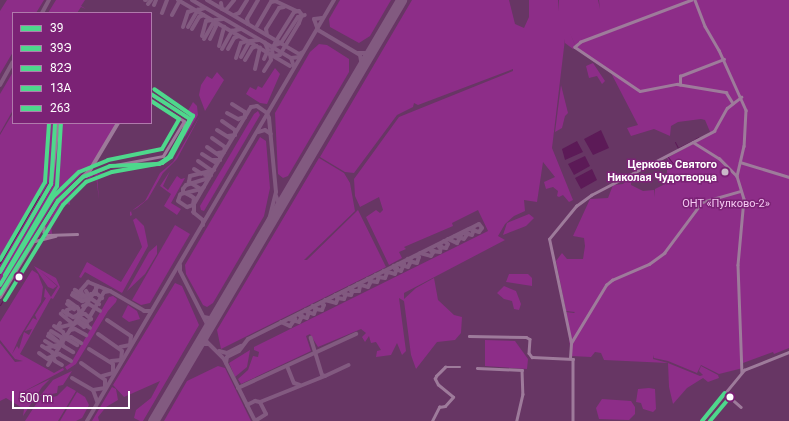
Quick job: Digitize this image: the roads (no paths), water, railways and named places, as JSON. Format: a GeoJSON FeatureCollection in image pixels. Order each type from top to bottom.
{"type":"FeatureCollection","features":[{"type":"Feature","properties":{"kind":"main road"},"geometry":{"type":"LineString","coordinates":[[0,272],[51,184],[57,124]]}},
{"type":"Feature","properties":{"kind":"main road"},"geometry":{"type":"LineString","coordinates":[[0,297],[51,212],[62,196],[83,177],[96,162],[117,124]]}},
{"type":"Feature","properties":{"kind":"main road"},"geometry":{"type":"LineString","coordinates":[[0,294],[9,283]]}},
{"type":"Feature","properties":{"kind":"street"},"geometry":{"type":"LineString","coordinates":[[692,0],[576,45],[576,48],[590,59],[640,91],[680,85],[726,92],[733,102]]}},
{"type":"Feature","properties":{"kind":"street"},"geometry":{"type":"LineString","coordinates":[[695,0],[705,26],[724,59],[741,97],[746,114],[737,176],[740,191],[744,199],[738,265],[742,372]]}},
{"type":"Feature","properties":{"kind":"street"},"geometry":{"type":"LineString","coordinates":[[680,85],[680,76],[724,59]]}},
{"type":"Feature","properties":{"kind":"street"},"geometry":{"type":"LineString","coordinates":[[128,163],[160,164],[169,157],[189,123],[189,118],[152,95]]}},
{"type":"Feature","properties":{"kind":"street"},"geometry":{"type":"LineString","coordinates":[[573,421],[572,358],[549,239],[576,206],[591,195],[718,128],[725,111],[733,102],[741,97]]}},
{"type":"Feature","properties":{"kind":"street"},"geometry":{"type":"LineString","coordinates":[[152,102],[184,121],[182,134]]}},
{"type":"Feature","properties":{"kind":"street"},"geometry":{"type":"LineString","coordinates":[[83,177],[118,164],[164,155],[187,118]]}},
{"type":"Feature","properties":{"kind":"street"},"geometry":{"type":"LineString","coordinates":[[693,142],[719,158],[737,176]]}},
{"type":"Feature","properties":{"kind":"street"},"geometry":{"type":"LineString","coordinates":[[740,162],[789,177]]}},
{"type":"Feature","properties":{"kind":"street"},"geometry":{"type":"LineString","coordinates":[[570,343],[612,280],[648,264],[664,252],[702,202],[740,191]]}},
{"type":"Feature","properties":{"kind":"street"},"geometry":{"type":"LineString","coordinates":[[51,212],[44,231],[46,234],[56,236]]}},
{"type":"Feature","properties":{"kind":"street"},"geometry":{"type":"LineString","coordinates":[[28,250],[39,238],[78,234]]}},
{"type":"Feature","properties":{"kind":"street"},"geometry":{"type":"LineString","coordinates":[[469,336],[528,338],[532,357],[572,358]]}},
{"type":"Feature","properties":{"kind":"street"},"geometry":{"type":"LineString","coordinates":[[702,421],[742,372],[789,352]]}},
{"type":"Feature","properties":{"kind":"street"},"geometry":{"type":"LineString","coordinates":[[432,421],[439,407],[445,406],[453,397],[438,385],[435,379],[445,367],[460,367]]}},
{"type":"Feature","properties":{"kind":"street"},"geometry":{"type":"LineString","coordinates":[[477,368],[522,370],[523,394],[517,421]]}},
{"type":"Feature","properties":{"kind":"street"},"geometry":{"type":"LineString","coordinates":[[725,393],[741,407]]}},
{"type":"Feature","properties":{"kind":"waterway"},"geometry":{"type":"LineString","coordinates":[[695,139],[699,137]]}},
{"type":"Feature","properties":{"kind":"waterway"},"geometry":{"type":"LineString","coordinates":[[675,142],[678,148],[694,140]]}},
{"type":"Feature","properties":{"kind":"waterway"},"geometry":{"type":"LineString","coordinates":[[668,157],[674,165]]}},
{"type":"Feature","properties":{"kind":"waterway"},"geometry":{"type":"LineString","coordinates":[[640,171],[649,166]]}},
{"type":"Feature","properties":{"kind":"waterway"},"geometry":{"type":"LineString","coordinates":[[0,263],[39,196]]}},
{"type":"Feature","properties":{"kind":"waterway"},"geometry":{"type":"LineString","coordinates":[[0,305],[24,265]]}},
{"type":"Feature","properties":{"kind":"place","name":"Церковь Святого Николая Чудотворца"},"geometry":{"type":"Point","coordinates":[725,172]}},
{"type":"Feature","properties":{"kind":"park label","name":"ОНТ «Пулково-2»"},"geometry":{"type":"Point","coordinates":[726,204]}}]}
